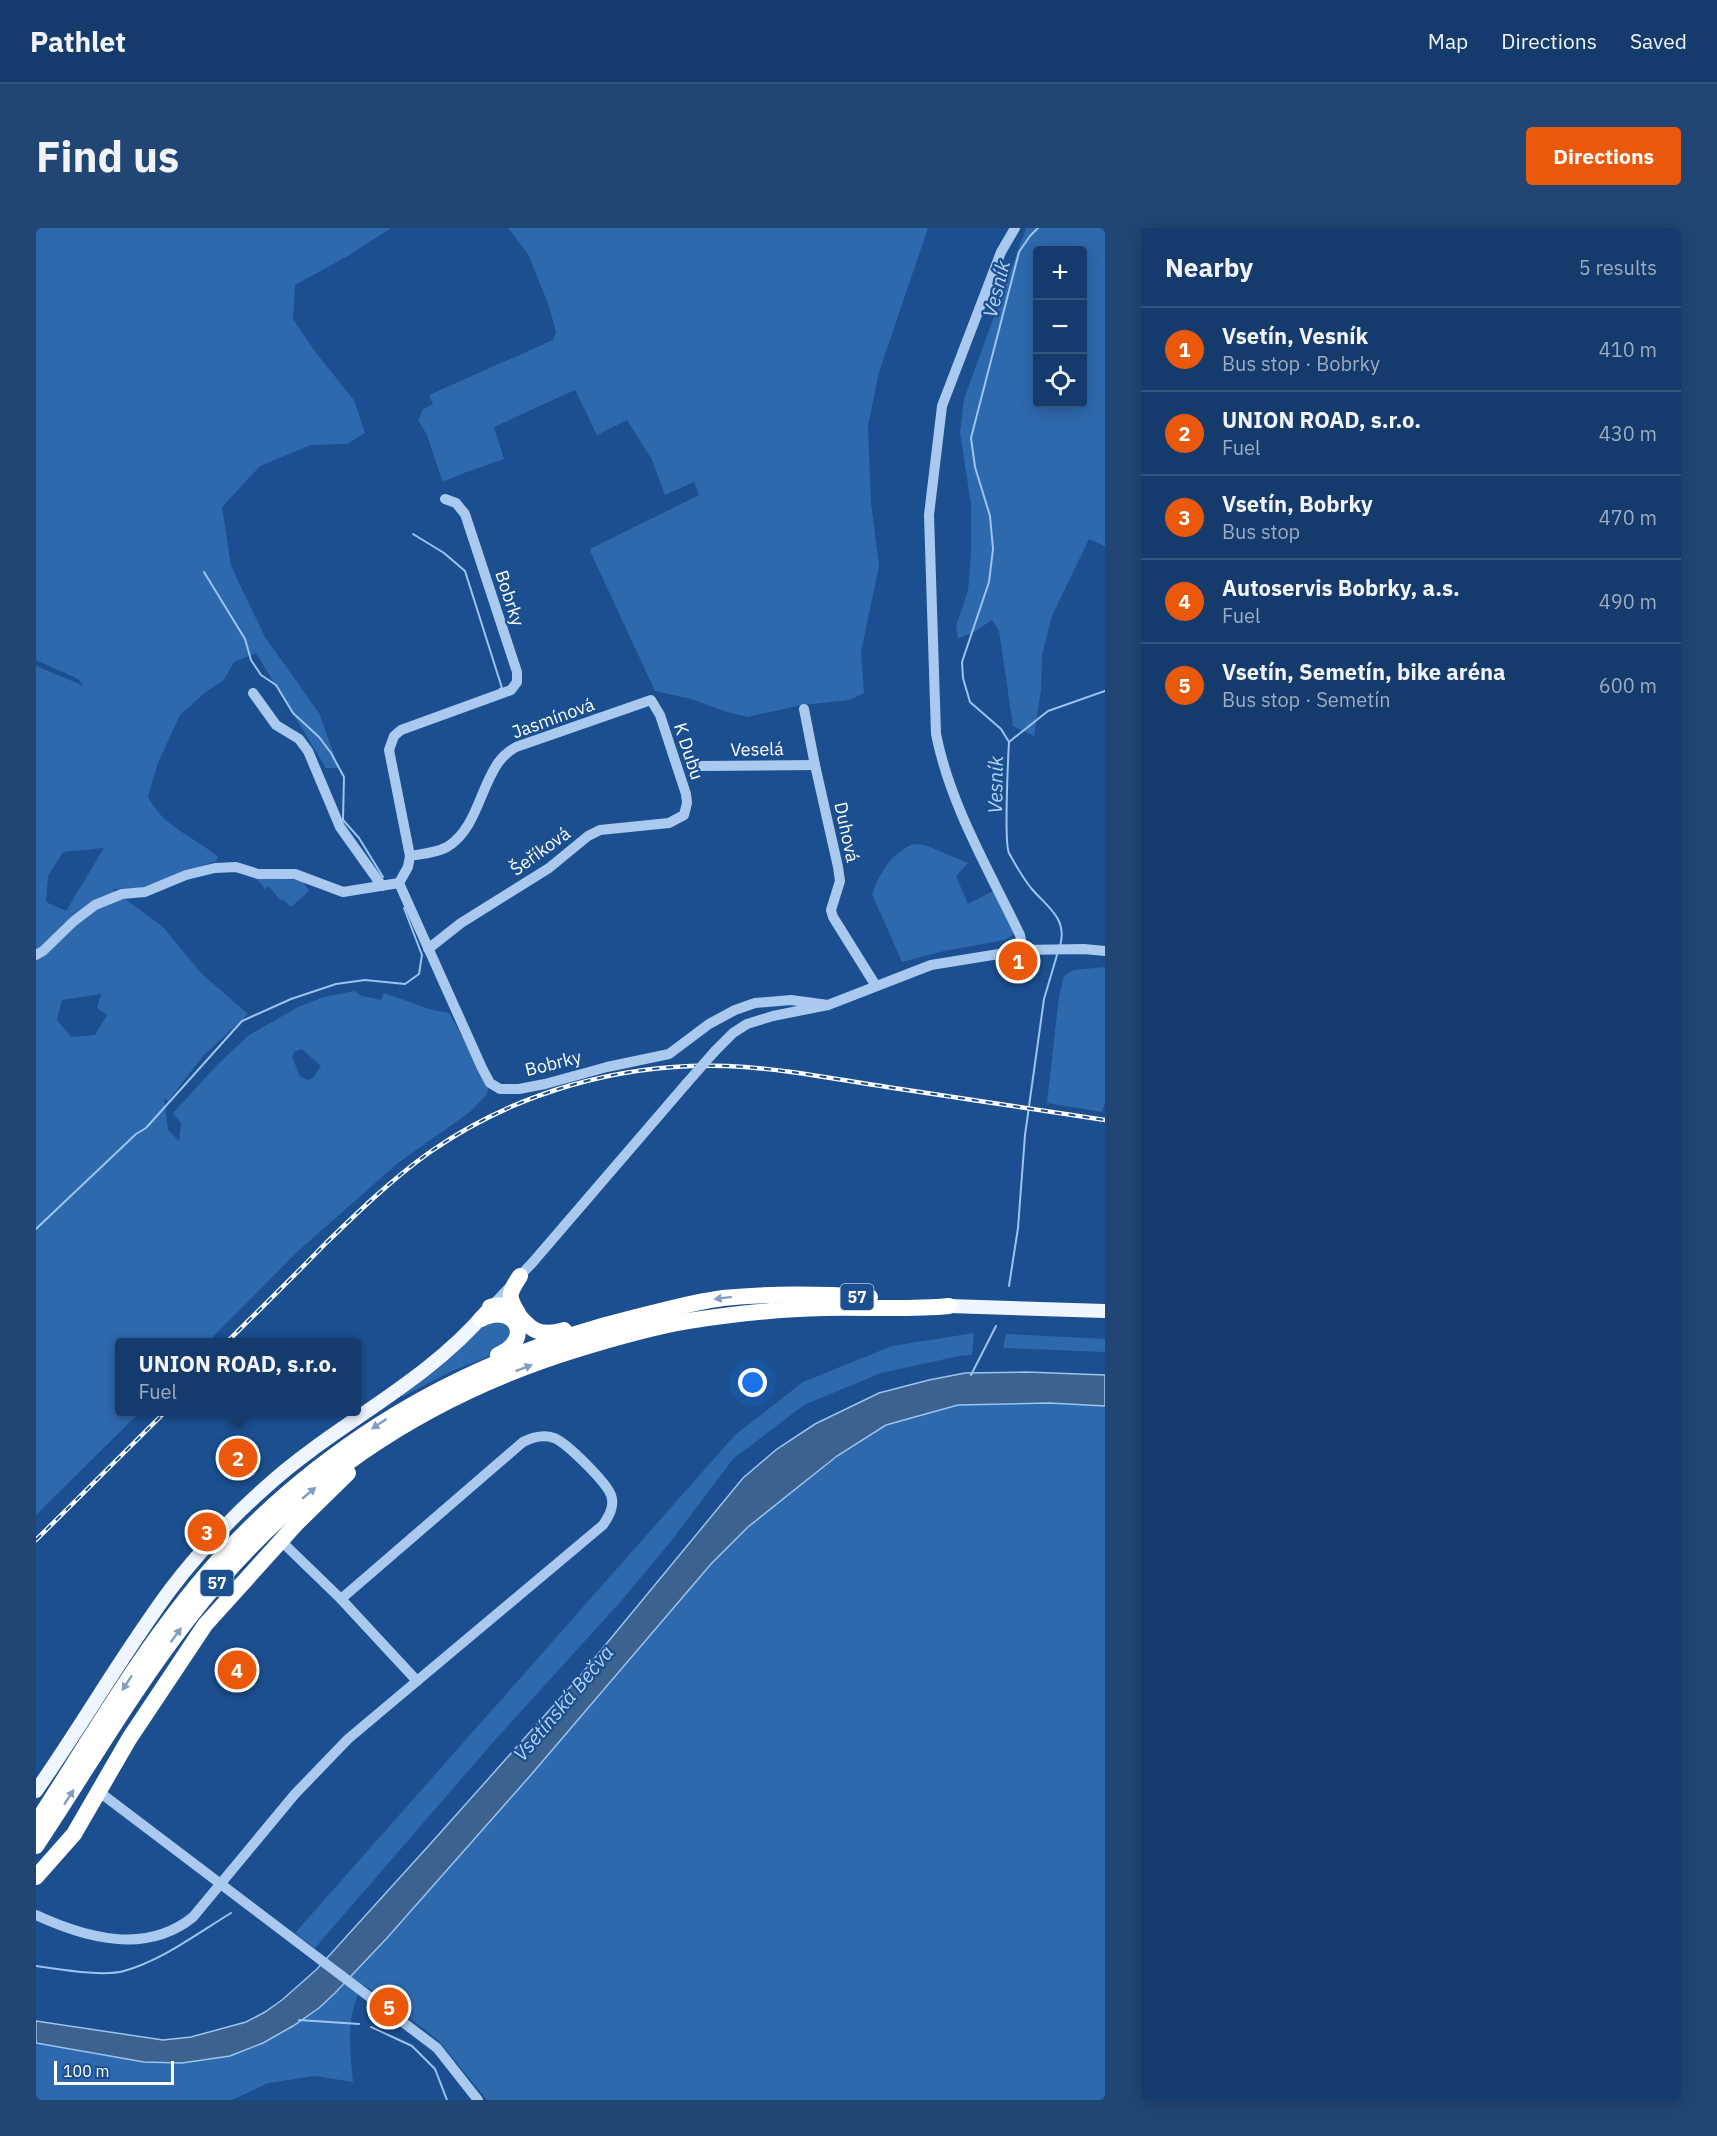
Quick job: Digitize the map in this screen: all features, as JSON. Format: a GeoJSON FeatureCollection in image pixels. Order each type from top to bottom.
{"type":"FeatureCollection","features":[{"type":"Feature","properties":{"kind":"highway"},"geometry":{"type":"LineString","coordinates":[[500,1309],[510,1299],[511,1291],[520,1276]]}},
{"type":"Feature","properties":{"kind":"highway","name":"57"},"geometry":{"type":"LineString","coordinates":[[36,1823],[148,1652],[184,1603],[226,1553],[288,1492],[346,1446],[387,1418],[430,1394],[514,1355],[620,1321],[682,1306],[738,1297],[829,1295],[906,1299],[949,1306]]}},
{"type":"Feature","properties":{"kind":"highway"},"geometry":{"type":"LineString","coordinates":[[500,1309],[535,1331],[548,1334],[622,1314],[682,1306]]}},
{"type":"Feature","properties":{"kind":"highway","name":"57"},"geometry":{"type":"LineString","coordinates":[[36,1846],[162,1655],[194,1611],[236,1562],[284,1514],[355,1456],[394,1430],[469,1390],[553,1357],[615,1338],[684,1322],[767,1311],[949,1306]]}},
{"type":"Feature","properties":{"kind":"highway"},"geometry":{"type":"LineString","coordinates":[[430,1394],[465,1369],[512,1347],[516,1341],[517,1330],[511,1319],[500,1309]]}},
{"type":"Feature","properties":{"kind":"highway"},"geometry":{"type":"LineString","coordinates":[[36,1877],[74,1834],[129,1739],[205,1625],[280,1540],[371,1453],[469,1390]]}},
{"type":"Feature","properties":{"kind":"main road","name":"57"},"geometry":{"type":"LineString","coordinates":[[949,1306],[1105,1311]]}},
{"type":"Feature","properties":{"kind":"main road"},"geometry":{"type":"LineString","coordinates":[[361,1416],[433,1365],[500,1309]]}},
{"type":"Feature","properties":{"kind":"main road"},"geometry":{"type":"LineString","coordinates":[[36,1791],[151,1616],[205,1548],[275,1479],[360,1416]]}},
{"type":"Feature","properties":{"kind":"street"},"geometry":{"type":"LineString","coordinates":[[1015,228],[997,262],[942,406],[929,515],[936,734],[940,754],[965,819],[1020,935],[1023,950]]}},
{"type":"Feature","properties":{"kind":"street","name":"Bobrky"},"geometry":{"type":"LineString","coordinates":[[410,856],[390,750],[394,736],[401,730],[511,690],[517,682],[517,672],[465,514],[456,503],[445,499]]}},
{"type":"Feature","properties":{"kind":"street"},"geometry":{"type":"LineString","coordinates":[[253,693],[276,725],[299,739],[308,751],[340,827],[382,886]]}},
{"type":"Feature","properties":{"kind":"street","name":"Jasmínová"},"geometry":{"type":"LineString","coordinates":[[410,856],[436,851],[457,839],[473,815],[491,773],[500,760],[516,747],[651,700]]}},
{"type":"Feature","properties":{"kind":"street","name":"K Dubu"},"geometry":{"type":"LineString","coordinates":[[651,700],[660,715],[686,794],[687,803],[684,815]]}},
{"type":"Feature","properties":{"kind":"street","name":"Duhová"},"geometry":{"type":"LineString","coordinates":[[804,709],[838,867],[840,882],[831,910],[833,918],[876,986]]}},
{"type":"Feature","properties":{"kind":"street","name":"Veselá"},"geometry":{"type":"LineString","coordinates":[[699,766],[815,765]]}},
{"type":"Feature","properties":{"kind":"street","name":"Šeříková"},"geometry":{"type":"LineString","coordinates":[[428,949],[461,923],[549,868],[588,836],[600,830],[669,823],[684,815]]}},
{"type":"Feature","properties":{"kind":"street"},"geometry":{"type":"LineString","coordinates":[[36,955],[95,905],[122,894],[145,892],[186,875],[215,868],[236,867],[258,874],[295,874],[343,892],[399,883],[408,867],[410,856]]}},
{"type":"Feature","properties":{"kind":"street","name":"Bobrky"},"geometry":{"type":"LineString","coordinates":[[399,883],[482,1068],[490,1083],[500,1089],[519,1089],[544,1084],[607,1067],[669,1054],[709,1024],[735,1010],[755,1003],[791,1000],[828,1005]]}},
{"type":"Feature","properties":{"kind":"street","name":"Bobrky"},"geometry":{"type":"LineString","coordinates":[[500,1309],[520,1276],[686,1084],[733,1033],[747,1024],[766,1017],[828,1005],[931,965],[1023,950],[1105,951]]}},
{"type":"Feature","properties":{"kind":"street"},"geometry":{"type":"LineString","coordinates":[[36,1915],[52,1923],[115,1939],[152,1937],[176,1930],[193,1917],[223,1884],[295,1794],[348,1739],[603,1526],[612,1506],[611,1495],[605,1485],[562,1442],[542,1436],[531,1438],[523,1442],[341,1599]]}},
{"type":"Feature","properties":{"kind":"street"},"geometry":{"type":"LineString","coordinates":[[280,1540],[341,1599],[417,1681]]}},
{"type":"Feature","properties":{"kind":"street"},"geometry":{"type":"LineString","coordinates":[[98,1791],[437,2048],[478,2100]]}},
{"type":"Feature","properties":{"kind":"shaded area"},"geometry":{"type":"Polygon","coordinates":[[[36,228],[391,228],[348,256],[295,285],[293,319],[316,353],[354,400],[365,433],[347,444],[311,445],[260,466],[222,507],[231,566],[265,637],[319,713],[339,768],[326,768],[256,653],[234,662],[223,681],[207,691],[180,715],[158,763],[148,796],[161,815],[218,857],[216,861],[142,888],[112,889],[163,927],[202,974],[248,1014],[204,1055],[168,1101],[164,1098],[168,1130],[179,1141],[181,1123],[173,1113],[218,1064],[249,1035],[298,1007],[324,997],[354,991],[362,996],[381,1000],[384,993],[429,1009],[449,1013],[489,1086],[487,1094],[470,1112],[398,1163],[297,1252],[212,1338],[115,1338],[115,1416],[136,1416],[36,1515],[36,666],[84,686],[78,679],[36,660],[36,228]],[[104,848],[63,852],[48,876],[46,902],[66,911],[104,848]],[[101,994],[62,1000],[57,1020],[71,1037],[95,1035],[107,1015],[97,1008],[101,994]],[[302,1049],[295,1051],[292,1057],[300,1076],[308,1080],[313,1078],[321,1066],[302,1049]]]}},
{"type":"Feature","properties":{"kind":"shaded area"},"geometry":{"type":"Polygon","coordinates":[[[508,228],[928,228],[879,372],[868,426],[871,503],[879,566],[861,652],[864,693],[850,700],[802,705],[747,717],[691,699],[655,691],[590,549],[699,495],[694,482],[665,495],[652,460],[627,420],[597,435],[575,390],[494,427],[504,459],[445,481],[442,480],[427,435],[418,420],[423,409],[433,404],[429,395],[553,340],[556,332],[549,306],[528,254],[508,228]]]}},
{"type":"Feature","properties":{"kind":"shaded area"},"geometry":{"type":"Polygon","coordinates":[[[1026,228],[1105,228],[1105,546],[1089,539],[1052,616],[1042,655],[1041,689],[1034,736],[1013,726],[999,631],[992,620],[971,634],[958,638],[956,626],[968,591],[971,552],[971,504],[960,433],[964,399],[1026,228]]]}},
{"type":"Feature","properties":{"kind":"shaded area"},"geometry":{"type":"Polygon","coordinates":[[[913,844],[925,845],[968,863],[956,876],[968,904],[995,890],[1014,934],[1005,940],[944,951],[902,962],[872,894],[887,864],[898,853],[913,844]]]}},
{"type":"Feature","properties":{"kind":"shaded area"},"geometry":{"type":"Polygon","coordinates":[[[256,878],[302,880],[309,891],[291,907],[282,899],[280,900],[269,886],[265,889],[256,878]]]}},
{"type":"Feature","properties":{"kind":"shaded area"},"geometry":{"type":"Polygon","coordinates":[[[1105,967],[1105,1103],[1102,1112],[1047,1103],[1059,996],[1064,976],[1074,970],[1105,967]]]}},
{"type":"Feature","properties":{"kind":"shaded area"},"geometry":{"type":"Polygon","coordinates":[[[499,1317],[513,1332],[500,1352],[452,1371],[402,1397],[450,1358],[486,1321],[499,1317]]]}},
{"type":"Feature","properties":{"kind":"shaded area"},"geometry":{"type":"Polygon","coordinates":[[[974,1333],[972,1355],[881,1373],[804,1405],[733,1459],[672,1540],[622,1600],[495,1740],[315,1948],[295,1933],[735,1435],[803,1382],[892,1346],[974,1333]]]}},
{"type":"Feature","properties":{"kind":"shaded area"},"geometry":{"type":"Polygon","coordinates":[[[1006,1334],[1105,1339],[1105,1352],[1003,1348],[1006,1334]]]}},
{"type":"Feature","properties":{"kind":"shaded area"},"geometry":{"type":"Polygon","coordinates":[[[1049,1403],[1105,1406],[1105,2100],[487,2100],[438,2040],[384,1998],[363,1985],[357,1996],[351,2020],[350,2045],[353,2082],[315,2076],[268,2083],[232,2100],[36,2100],[36,2043],[113,2055],[263,2043],[319,2008],[387,1938],[608,1686],[711,1564],[748,1527],[837,1456],[886,1425],[958,1405],[1049,1403]]]}},
{"type":"Feature","properties":{"kind":"water","name":"Vsetínská Bečva"},"geometry":{"type":"Polygon","coordinates":[[[1027,1372],[1105,1375],[1105,1406],[1049,1403],[958,1405],[886,1425],[837,1456],[748,1527],[711,1564],[530,1776],[387,1938],[319,2008],[293,2026],[263,2043],[230,2056],[182,2063],[144,2062],[36,2043],[36,2021],[163,2040],[191,2037],[246,2022],[265,2012],[317,1969],[579,1677],[743,1478],[777,1449],[815,1424],[879,1393],[965,1373],[1027,1372]]]}},
{"type":"Feature","properties":{"kind":"waterway","name":"Vesník"},"geometry":{"type":"LineString","coordinates":[[1038,228],[1019,252],[971,438],[975,467],[990,516],[993,549],[989,582],[962,662],[963,678],[970,702],[1001,729],[1009,742],[1007,782],[1009,853],[1028,884],[1059,920],[1062,936],[1060,946]]}},
{"type":"Feature","properties":{"kind":"waterway"},"geometry":{"type":"LineString","coordinates":[[413,534],[444,553],[465,571],[502,688],[500,689]]}},
{"type":"Feature","properties":{"kind":"waterway"},"geometry":{"type":"LineString","coordinates":[[204,572],[245,639],[251,660],[261,675],[276,685],[293,713],[319,737],[331,753],[344,777],[343,820],[359,838],[383,877]]}},
{"type":"Feature","properties":{"kind":"waterway"},"geometry":{"type":"LineString","coordinates":[[1009,742],[1048,711],[1105,691]]}},
{"type":"Feature","properties":{"kind":"waterway"},"geometry":{"type":"LineString","coordinates":[[36,1229],[136,1134],[146,1128],[242,1021],[291,999],[336,984],[365,980],[405,984],[419,974],[422,955],[404,908]]}},
{"type":"Feature","properties":{"kind":"waterway","name":"Vesník"},"geometry":{"type":"LineString","coordinates":[[1009,1286],[1018,1228],[1025,1135],[1044,999],[1057,955]]}},
{"type":"Feature","properties":{"kind":"waterway","name":"Vesník"},"geometry":{"type":"LineString","coordinates":[[971,1375],[996,1326]]}},
{"type":"Feature","properties":{"kind":"waterway"},"geometry":{"type":"LineString","coordinates":[[36,1966],[93,1973],[124,1971],[166,1953],[231,1913]]}},
{"type":"Feature","properties":{"kind":"waterway"},"geometry":{"type":"LineString","coordinates":[[299,2020],[359,2024]]}},
{"type":"Feature","properties":{"kind":"waterway"},"geometry":{"type":"LineString","coordinates":[[371,2027],[412,2046],[435,2069],[447,2100]]}},
{"type":"Feature","properties":{"kind":"railway"},"geometry":{"type":"LineString","coordinates":[[231,1338],[350,1220],[416,1162],[463,1131],[498,1113],[534,1097],[572,1085],[649,1069],[688,1066],[747,1067],[807,1074],[1105,1120]]}},
{"type":"Feature","properties":{"kind":"railway"},"geometry":{"type":"LineString","coordinates":[[36,1540],[161,1416]]}},
{"type":"Feature","properties":{"kind":"place","name":"Vsetín, Vesník"},"geometry":{"type":"Point","coordinates":[1018,961]}},
{"type":"Feature","properties":{"kind":"place","name":"UNION ROAD, s.r.o."},"geometry":{"type":"Point","coordinates":[238,1458]}},
{"type":"Feature","properties":{"kind":"place","name":"Vsetín, Bobrky"},"geometry":{"type":"Point","coordinates":[207,1532]}},
{"type":"Feature","properties":{"kind":"place","name":"Autoservis Bobrky, a.s."},"geometry":{"type":"Point","coordinates":[237,1670]}},
{"type":"Feature","properties":{"kind":"place","name":"Vsetín, Semetín, bike aréna"},"geometry":{"type":"Point","coordinates":[389,2007]}}]}
